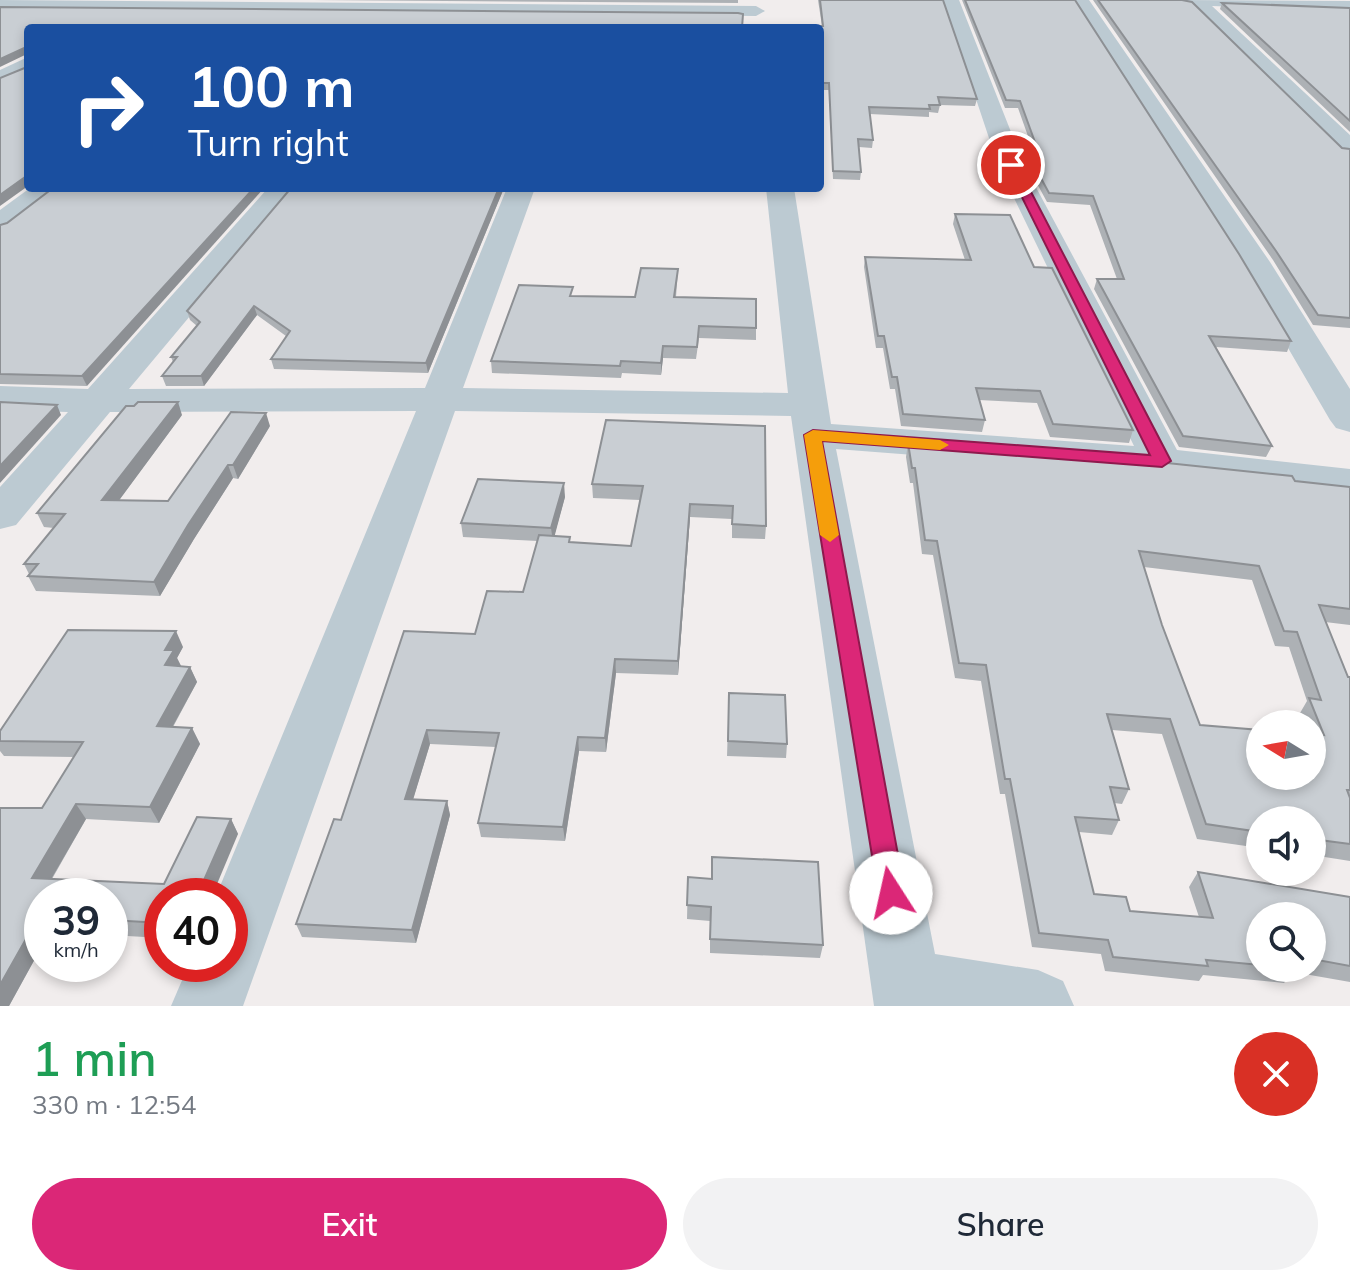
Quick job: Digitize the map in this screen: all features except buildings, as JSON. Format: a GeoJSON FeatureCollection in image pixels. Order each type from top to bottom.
{"type":"FeatureCollection","features":[{"type":"Feature","properties":{"kind":"street"},"geometry":{"type":"LineString","coordinates":[[951,0],[1011,165],[1162,461]]}},
{"type":"Feature","properties":{"kind":"street"},"geometry":{"type":"LineString","coordinates":[[1081,0],[1254,262],[1350,420]]}},
{"type":"Feature","properties":{"kind":"street"},"geometry":{"type":"LineString","coordinates":[[1173,0],[1350,6]]}},
{"type":"Feature","properties":{"kind":"street"},"geometry":{"type":"LineString","coordinates":[[1197,1],[1350,149]]}},
{"type":"Feature","properties":{"kind":"street"},"geometry":{"type":"LineString","coordinates":[[0,2],[757,13]]}},
{"type":"Feature","properties":{"kind":"street"},"geometry":{"type":"LineString","coordinates":[[100,24],[134,6]]}},
{"type":"Feature","properties":{"kind":"street"},"geometry":{"type":"LineString","coordinates":[[1326,6],[1350,22]]}},
{"type":"Feature","properties":{"kind":"street"},"geometry":{"type":"LineString","coordinates":[[268,24],[291,7]]}},
{"type":"Feature","properties":{"kind":"street"},"geometry":{"type":"LineString","coordinates":[[425,24],[439,8]]}},
{"type":"Feature","properties":{"kind":"street"},"geometry":{"type":"LineString","coordinates":[[583,24],[588,10]]}},
{"type":"Feature","properties":{"kind":"street"},"geometry":{"type":"LineString","coordinates":[[0,78],[24,65]]}},
{"type":"Feature","properties":{"kind":"street"},"geometry":{"type":"LineString","coordinates":[[0,223],[43,192]]}},
{"type":"Feature","properties":{"kind":"street"},"geometry":{"type":"LineString","coordinates":[[0,515],[280,192]]}},
{"type":"Feature","properties":{"kind":"street"},"geometry":{"type":"LineString","coordinates":[[248,898],[519,192]]}},
{"type":"Feature","properties":{"kind":"street"},"geometry":{"type":"LineString","coordinates":[[781,192],[811,420],[908,995],[1038,1006]]}},
{"type":"Feature","properties":{"kind":"street"},"geometry":{"type":"LineString","coordinates":[[0,398],[98,401],[441,399],[811,420],[1350,482]]}},
{"type":"Feature","properties":{"kind":"street"},"geometry":{"type":"LineString","coordinates":[[207,1006],[216,982]]}},
{"type":"Feature","properties":{"kind":"slow traffic"},"geometry":{"type":"LineString","coordinates":[[830,535],[813,435],[940,445]]}},
{"type":"Feature","properties":{"kind":"route"},"geometry":{"type":"LineString","coordinates":[[891,893],[813,435],[1162,461],[1011,165]]}}]}
